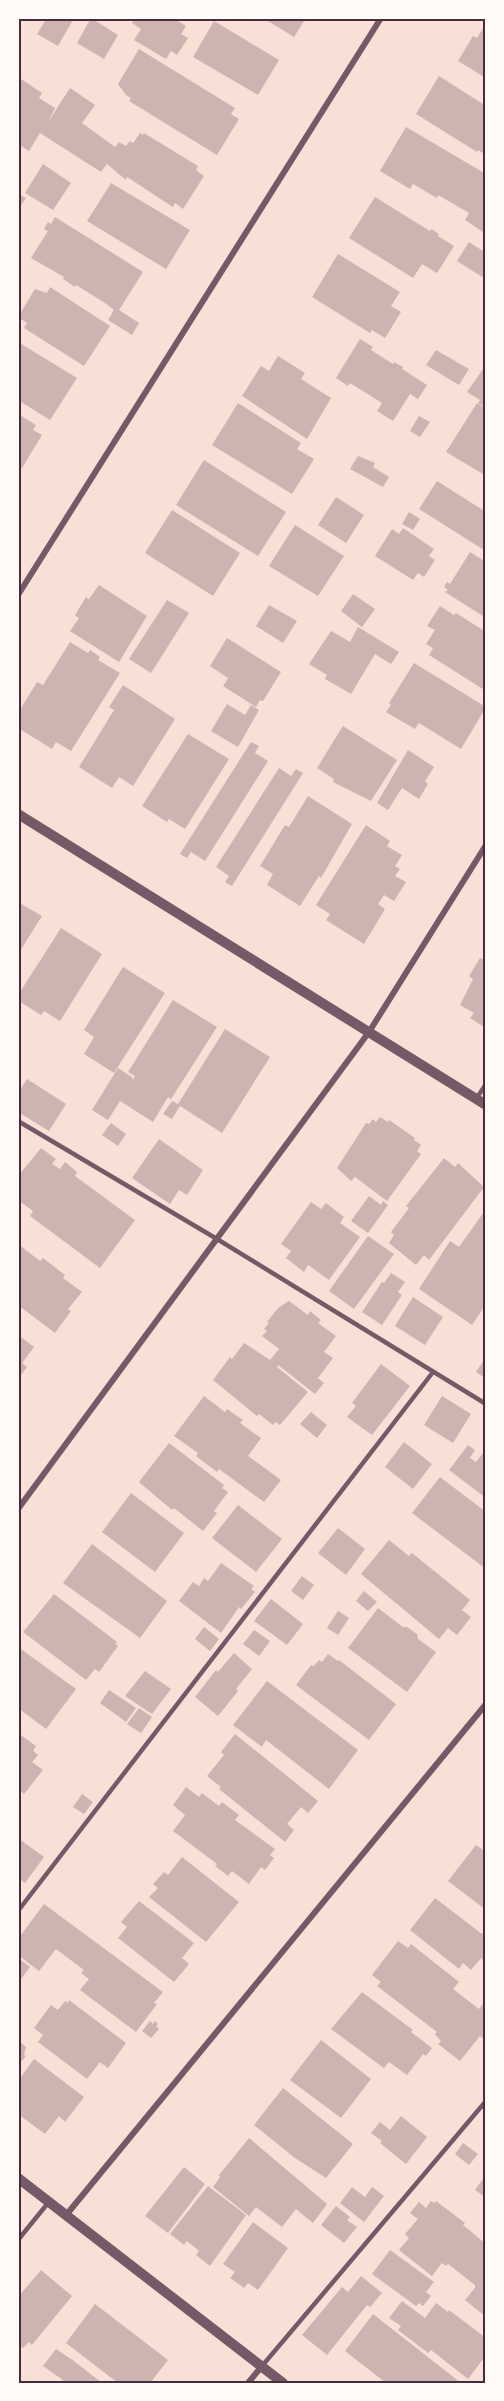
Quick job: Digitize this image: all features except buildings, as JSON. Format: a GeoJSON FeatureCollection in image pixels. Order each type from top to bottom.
{"type":"FeatureCollection","features":[{"type":"Feature","properties":{"kind":"street"},"geometry":{"type":"LineString","coordinates":[[18,595],[381,18]]}},
{"type":"Feature","properties":{"kind":"street"},"geometry":{"type":"LineString","coordinates":[[18,814],[481,1102]]}},
{"type":"Feature","properties":{"kind":"street"},"geometry":{"type":"LineString","coordinates":[[18,1509],[369,1032],[486,845]]}},
{"type":"Feature","properties":{"kind":"street"},"geometry":{"type":"LineString","coordinates":[[67,2214],[486,1704]]}},
{"type":"Feature","properties":{"kind":"street"},"geometry":{"type":"LineString","coordinates":[[18,2178],[283,2383]]}},
{"type":"Feature","properties":{"kind":"street"},"geometry":{"type":"LineString","coordinates":[[248,2383],[262,2366]]}},
{"type":"Feature","properties":{"kind":"lane"},"geometry":{"type":"LineString","coordinates":[[481,1102],[486,1084]]}},
{"type":"Feature","properties":{"kind":"lane"},"geometry":{"type":"LineString","coordinates":[[18,1121],[217,1239],[486,1404]]}},
{"type":"Feature","properties":{"kind":"lane"},"geometry":{"type":"LineString","coordinates":[[18,1911],[432,1372]]}},
{"type":"Feature","properties":{"kind":"lane"},"geometry":{"type":"LineString","coordinates":[[262,2366],[486,2101]]}},
{"type":"Feature","properties":{"kind":"lane"},"geometry":{"type":"LineString","coordinates":[[18,2240],[49,2201]]}}]}
